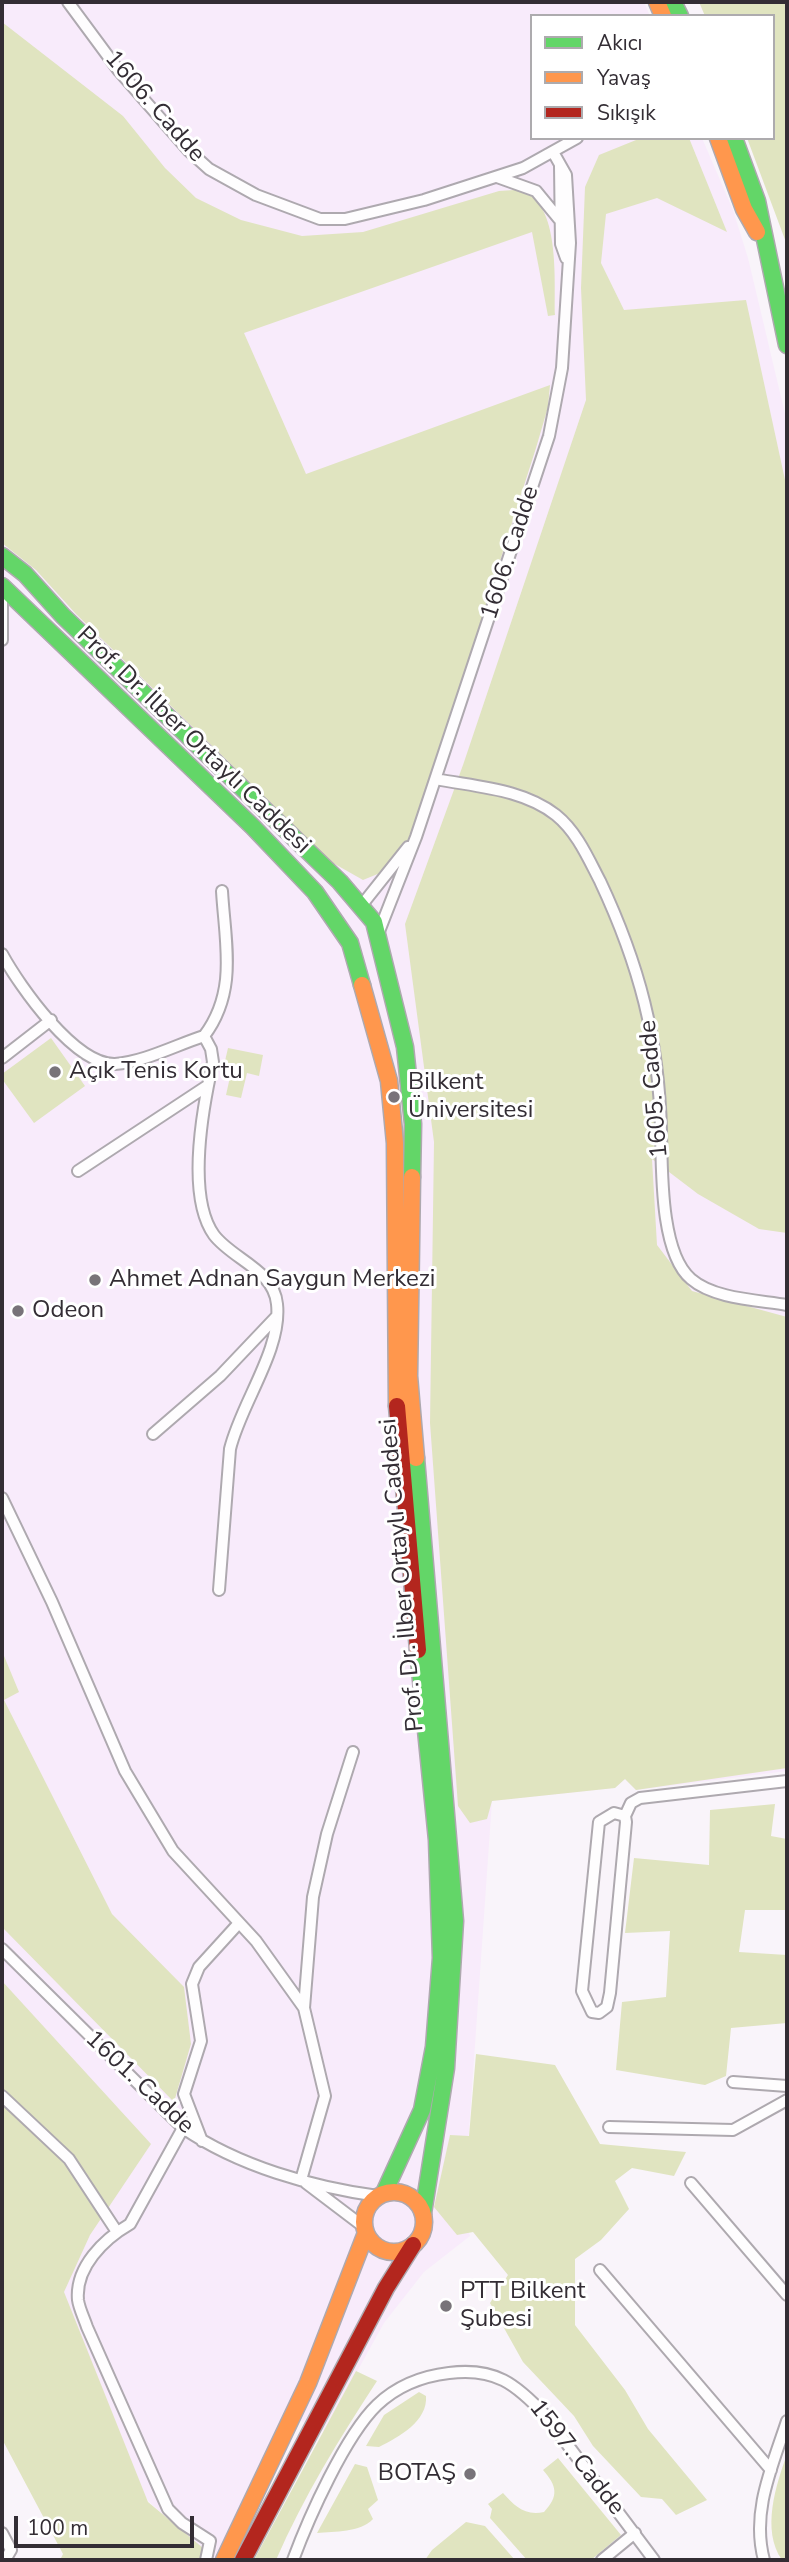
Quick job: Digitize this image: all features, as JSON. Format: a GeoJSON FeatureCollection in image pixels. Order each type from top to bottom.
{"type":"FeatureCollection","features":[{"type":"Feature","properties":{"kind":"street","name":"1606. Cadde"},"geometry":{"type":"LineString","coordinates":[[68,2],[119,71],[188,150],[209,169],[233,184],[284,207],[320,219],[345,219],[424,200],[497,177],[523,168],[553,152],[566,175],[569,243],[562,368],[549,436],[436,779],[378,934]]}},
{"type":"Feature","properties":{"kind":"street"},"geometry":{"type":"LineString","coordinates":[[553,152],[574,140]]}},
{"type":"Feature","properties":{"kind":"street"},"geometry":{"type":"LineString","coordinates":[[721,140],[744,209],[765,247],[787,345]]}},
{"type":"Feature","properties":{"kind":"street","name":"1606. Cadde"},"geometry":{"type":"LineString","coordinates":[[560,166],[561,244],[566,261]]}},
{"type":"Feature","properties":{"kind":"street"},"geometry":{"type":"LineString","coordinates":[[497,177],[536,191],[560,220]]}},
{"type":"Feature","properties":{"kind":"street","name":"Prof. Dr. İlber Ortaylı Caddesi"},"geometry":{"type":"LineString","coordinates":[[2,556],[22,571],[63,617],[361,906],[374,922],[378,934],[405,1046],[413,1124],[409,1376],[455,1921],[455,1973],[446,2066],[436,2147],[423,2213],[423,2231],[386,2288],[243,2560]]}},
{"type":"Feature","properties":{"kind":"street"},"geometry":{"type":"LineString","coordinates":[[2,640],[5,596],[10,569],[22,571],[28,583],[23,590],[5,596]]}},
{"type":"Feature","properties":{"kind":"street","name":"Prof. Dr. İlber Ortaylı Caddesi"},"geometry":{"type":"LineString","coordinates":[[5,596],[253,827],[315,892],[350,943],[389,1081],[395,1143],[394,1362],[397,1416],[437,1840],[442,1958],[434,2047],[422,2110],[381,2195],[366,2210],[365,2230],[318,2358],[224,2560]]}},
{"type":"Feature","properties":{"kind":"street","name":"1605. Cadde"},"geometry":{"type":"LineString","coordinates":[[436,779],[531,799],[557,816],[580,843],[613,909],[646,1000],[655,1046],[665,1204],[680,1265],[689,1278],[709,1290],[787,1305]]}},
{"type":"Feature","properties":{"kind":"street","name":"1606. Cadde"},"geometry":{"type":"LineString","coordinates":[[361,906],[416,836]]}},
{"type":"Feature","properties":{"kind":"street"},"geometry":{"type":"LineString","coordinates":[[2,954],[51,1020],[77,1049],[95,1061],[116,1064],[204,1036],[218,1018],[228,983],[222,891]]}},
{"type":"Feature","properties":{"kind":"street"},"geometry":{"type":"LineString","coordinates":[[341,927],[361,906]]}},
{"type":"Feature","properties":{"kind":"street"},"geometry":{"type":"LineString","coordinates":[[350,943],[362,945],[372,942],[378,934]]}},
{"type":"Feature","properties":{"kind":"street"},"geometry":{"type":"LineString","coordinates":[[2,1058],[51,1020]]}},
{"type":"Feature","properties":{"kind":"street"},"geometry":{"type":"LineString","coordinates":[[204,1036],[211,1049],[213,1062],[207,1086],[199,1170],[205,1215],[215,1235],[272,1287],[277,1300],[278,1315],[276,1334],[235,1427],[230,1449],[219,1590]]}},
{"type":"Feature","properties":{"kind":"street"},"geometry":{"type":"LineString","coordinates":[[78,1171],[207,1086]]}},
{"type":"Feature","properties":{"kind":"street"},"geometry":{"type":"LineString","coordinates":[[153,1434],[219,1376],[278,1315]]}},
{"type":"Feature","properties":{"kind":"street"},"geometry":{"type":"LineString","coordinates":[[2,1497],[52,1602],[78,1669],[125,1771],[173,1851],[239,1923],[288,1982],[304,2008]]}},
{"type":"Feature","properties":{"kind":"street"},"geometry":{"type":"LineString","coordinates":[[302,2179],[325,2096],[304,2008],[313,1897],[327,1834],[353,1752]]}},
{"type":"Feature","properties":{"kind":"street"},"geometry":{"type":"LineString","coordinates":[[625,1816],[614,1813],[599,1822],[582,1991],[592,2012],[599,2013],[607,2007],[610,1993],[625,1816],[631,1803],[640,1798],[787,1781]]}},
{"type":"Feature","properties":{"kind":"street"},"geometry":{"type":"LineString","coordinates":[[202,2141],[184,2095],[201,2041],[192,1984],[199,1966],[239,1923]]}},
{"type":"Feature","properties":{"kind":"street","name":"1601. Cadde"},"geometry":{"type":"LineString","coordinates":[[2,1949],[183,2128],[202,2141],[339,2191],[381,2195]]}},
{"type":"Feature","properties":{"kind":"street"},"geometry":{"type":"LineString","coordinates":[[733,2082],[787,2086]]}},
{"type":"Feature","properties":{"kind":"street"},"geometry":{"type":"LineString","coordinates":[[2,2096],[69,2159],[117,2232]]}},
{"type":"Feature","properties":{"kind":"street"},"geometry":{"type":"LineString","coordinates":[[609,2127],[733,2130],[787,2100]]}},
{"type":"Feature","properties":{"kind":"street"},"geometry":{"type":"LineString","coordinates":[[183,2128],[130,2224],[117,2232],[92,2256],[80,2276],[78,2300],[87,2327],[168,2510],[182,2523],[210,2541],[206,2560]]}},
{"type":"Feature","properties":{"kind":"street","name":"1601. Cadde"},"geometry":{"type":"LineString","coordinates":[[302,2179],[365,2230]]}},
{"type":"Feature","properties":{"kind":"street"},"geometry":{"type":"LineString","coordinates":[[691,2183],[787,2295]]}},
{"type":"Feature","properties":{"kind":"street"},"geometry":{"type":"LineString","coordinates":[[381,2195],[408,2195],[423,2213]]}},
{"type":"Feature","properties":{"kind":"street"},"geometry":{"type":"LineString","coordinates":[[365,2230],[378,2248],[387,2251],[405,2250],[413,2245]]}},
{"type":"Feature","properties":{"kind":"street"},"geometry":{"type":"LineString","coordinates":[[600,2270],[771,2470]]}},
{"type":"Feature","properties":{"kind":"street"},"geometry":{"type":"LineString","coordinates":[[318,2358],[344,2368]]}},
{"type":"Feature","properties":{"kind":"street","name":"1597. Cadde"},"geometry":{"type":"LineString","coordinates":[[293,2560],[340,2462],[358,2430],[379,2403],[397,2390],[430,2375],[474,2370],[514,2383],[528,2396],[651,2556]]}},
{"type":"Feature","properties":{"kind":"street"},"geometry":{"type":"LineString","coordinates":[[764,2560],[759,2517],[787,2421]]}},
{"type":"Feature","properties":{"kind":"street"},"geometry":{"type":"LineString","coordinates":[[290,2422],[311,2432]]}},
{"type":"Feature","properties":{"kind":"street"},"geometry":{"type":"LineString","coordinates":[[2,2533],[11,2550],[5,2560]]}},
{"type":"Feature","properties":{"kind":"street"},"geometry":{"type":"LineString","coordinates":[[602,2560],[635,2533]]}},
{"type":"Feature","properties":{"kind":"street"},"geometry":{"type":"LineString","coordinates":[[638,2559],[651,2556]]}},
{"type":"Feature","properties":{"kind":"shaded area","name":"Bilkent Üniversitesi"},"geometry":{"type":"Polygon","coordinates":[[[2,2],[644,2],[649,14],[530,14],[530,140],[703,140],[733,210],[748,258],[787,422],[787,1771],[636,1790],[625,1779],[615,1788],[492,1801],[463,2217],[470,2236],[424,2272],[384,2323],[324,2431],[285,2414],[215,2560],[149,2502],[2,2321],[2,2]]]}},
{"type":"Feature","properties":{"kind":"green space"},"geometry":{"type":"Polygon","coordinates":[[[699,2],[787,2],[787,245],[748,140],[775,140],[775,14],[704,14],[699,2]]]}},
{"type":"Feature","properties":{"kind":"green space"},"geometry":{"type":"Polygon","coordinates":[[[2,22],[123,116],[165,168],[196,198],[241,220],[302,236],[363,232],[499,191],[513,190],[534,198],[543,210],[553,245],[555,315],[548,316],[532,232],[244,333],[306,474],[550,385],[548,407],[536,448],[413,834],[385,871],[363,880],[333,863],[76,614],[36,570],[2,543],[2,22]]]}},
{"type":"Feature","properties":{"kind":"green space"},"geometry":{"type":"Polygon","coordinates":[[[636,140],[690,140],[727,232],[657,198],[606,214],[601,263],[624,310],[746,300],[787,489],[787,1233],[759,1229],[698,1194],[652,1159],[657,1245],[692,1291],[787,1317],[787,1768],[636,1790],[625,1779],[615,1788],[492,1801],[487,1819],[470,1823],[458,1806],[430,1423],[434,1142],[405,924],[463,765],[586,400],[581,288],[585,187],[599,155],[636,140]]]}},
{"type":"Feature","properties":{"kind":"green space"},"geometry":{"type":"Polygon","coordinates":[[[51,1038],[85,1086],[34,1123],[2,1079],[2,1074],[51,1038]]]}},
{"type":"Feature","properties":{"kind":"green space"},"geometry":{"type":"Polygon","coordinates":[[[228,1048],[263,1055],[259,1076],[247,1073],[241,1098],[226,1095],[230,1077],[222,1074],[228,1048]]]}},
{"type":"Feature","properties":{"kind":"green space"},"geometry":{"type":"Polygon","coordinates":[[[2,1651],[19,1692],[4,1700],[112,1914],[184,1987],[191,2044],[174,2102],[2,1927],[2,1651]]]}},
{"type":"Feature","properties":{"kind":"green space"},"geometry":{"type":"Polygon","coordinates":[[[775,1804],[771,1836],[787,1839],[787,1910],[745,1910],[739,1952],[787,1955],[787,2023],[731,2028],[726,2076],[705,2085],[616,2070],[622,2002],[666,1997],[670,1931],[625,1933],[634,1858],[709,1865],[710,1810],[775,1804]]]}},
{"type":"Feature","properties":{"kind":"green space"},"geometry":{"type":"Polygon","coordinates":[[[2,1981],[151,2144],[90,2235],[64,2292],[148,2502],[203,2548],[199,2560],[60,2560],[63,2554],[2,2439],[2,1981]]]}},
{"type":"Feature","properties":{"kind":"green space"},"geometry":{"type":"Polygon","coordinates":[[[476,2054],[555,2065],[600,2144],[686,2152],[674,2176],[632,2168],[615,2181],[629,2209],[601,2240],[575,2259],[575,2325],[625,2390],[648,2429],[707,2500],[676,2515],[662,2499],[641,2497],[593,2446],[574,2416],[523,2362],[490,2303],[508,2275],[473,2232],[457,2235],[434,2207],[450,2135],[469,2136],[476,2054]]]}},
{"type":"Feature","properties":{"kind":"green space"},"geometry":{"type":"Polygon","coordinates":[[[356,2371],[377,2381],[323,2468],[276,2560],[254,2560],[356,2371]]]}},
{"type":"Feature","properties":{"kind":"green space"},"geometry":{"type":"Polygon","coordinates":[[[419,2392],[426,2396],[425,2405],[411,2427],[379,2447],[366,2446],[384,2415],[419,2392]]]}},
{"type":"Feature","properties":{"kind":"green space"},"geometry":{"type":"Polygon","coordinates":[[[787,2454],[787,2560],[782,2560],[772,2535],[771,2521],[775,2493],[787,2454]]]}},
{"type":"Feature","properties":{"kind":"green space"},"geometry":{"type":"Polygon","coordinates":[[[558,2458],[621,2535],[591,2560],[527,2560],[490,2518],[492,2509],[488,2504],[503,2493],[525,2511],[544,2512],[552,2501],[554,2491],[543,2470],[558,2458]]]}},
{"type":"Feature","properties":{"kind":"green space"},"geometry":{"type":"Polygon","coordinates":[[[355,2464],[367,2467],[378,2500],[368,2509],[373,2519],[354,2529],[317,2533],[355,2464]]]}},
{"type":"Feature","properties":{"kind":"green space"},"geometry":{"type":"Polygon","coordinates":[[[466,2522],[485,2526],[515,2560],[425,2560],[432,2550],[466,2522]]]}},
{"type":"Feature","properties":{"kind":"traffic: fast"},"geometry":{"type":"LineString","coordinates":[[673,2],[679,14]]}},
{"type":"Feature","properties":{"kind":"traffic: fast"},"geometry":{"type":"LineString","coordinates":[[735,140],[757,201],[787,345]]}},
{"type":"Feature","properties":{"kind":"traffic: fast"},"geometry":{"type":"LineString","coordinates":[[2,556],[25,574],[63,616],[340,882],[374,922],[405,1047],[413,1124],[412,1177]]}},
{"type":"Feature","properties":{"kind":"traffic: fast"},"geometry":{"type":"LineString","coordinates":[[2,586],[253,827],[315,892],[350,943],[362,985]]}},
{"type":"Feature","properties":{"kind":"traffic: fast"},"geometry":{"type":"LineString","coordinates":[[416,1458],[455,1921],[446,2068],[423,2213]]}},
{"type":"Feature","properties":{"kind":"traffic: fast"},"geometry":{"type":"LineString","coordinates":[[384,2193],[422,2110],[434,2047],[441,1958],[437,1840],[418,1650]]}},
{"type":"Feature","properties":{"kind":"traffic: slow"},"geometry":{"type":"LineString","coordinates":[[657,2],[662,14]]}},
{"type":"Feature","properties":{"kind":"traffic: slow"},"geometry":{"type":"LineString","coordinates":[[719,140],[744,209],[757,232]]}},
{"type":"Feature","properties":{"kind":"traffic: slow"},"geometry":{"type":"LineString","coordinates":[[362,985],[389,1081],[395,1143],[397,1406]]}},
{"type":"Feature","properties":{"kind":"traffic: slow"},"geometry":{"type":"LineString","coordinates":[[412,1177],[409,1376],[416,1458]]}},
{"type":"Feature","properties":{"kind":"traffic: slow"},"geometry":{"type":"LineString","coordinates":[[394,2192],[406,2194],[419,2205],[424,2222],[422,2234],[411,2247],[394,2252],[382,2250],[369,2239],[364,2222],[366,2210],[377,2197],[394,2192]]}},
{"type":"Feature","properties":{"kind":"traffic: slow"},"geometry":{"type":"LineString","coordinates":[[224,2560],[308,2383],[366,2233]]}},
{"type":"Feature","properties":{"kind":"traffic: jam"},"geometry":{"type":"LineString","coordinates":[[397,1406],[418,1650]]}},
{"type":"Feature","properties":{"kind":"traffic: jam"},"geometry":{"type":"LineString","coordinates":[[243,2560],[386,2288],[413,2245]]}},
{"type":"Feature","properties":{"kind":"place","name":"Açık Tenis Kortu"},"geometry":{"type":"Point","coordinates":[55,1072]}},
{"type":"Feature","properties":{"kind":"place","name":"Bilkent Üniversitesi"},"geometry":{"type":"Point","coordinates":[394,1097]}},
{"type":"Feature","properties":{"kind":"place","name":"Ahmet Adnan Saygun Merkezi"},"geometry":{"type":"Point","coordinates":[95,1280]}},
{"type":"Feature","properties":{"kind":"place","name":"Odeon"},"geometry":{"type":"Point","coordinates":[18,1311]}},
{"type":"Feature","properties":{"kind":"place","name":"PTT Bilkent Şubesi"},"geometry":{"type":"Point","coordinates":[446,2306]}},
{"type":"Feature","properties":{"kind":"place","name":"BOTAŞ"},"geometry":{"type":"Point","coordinates":[470,2474]}}]}
